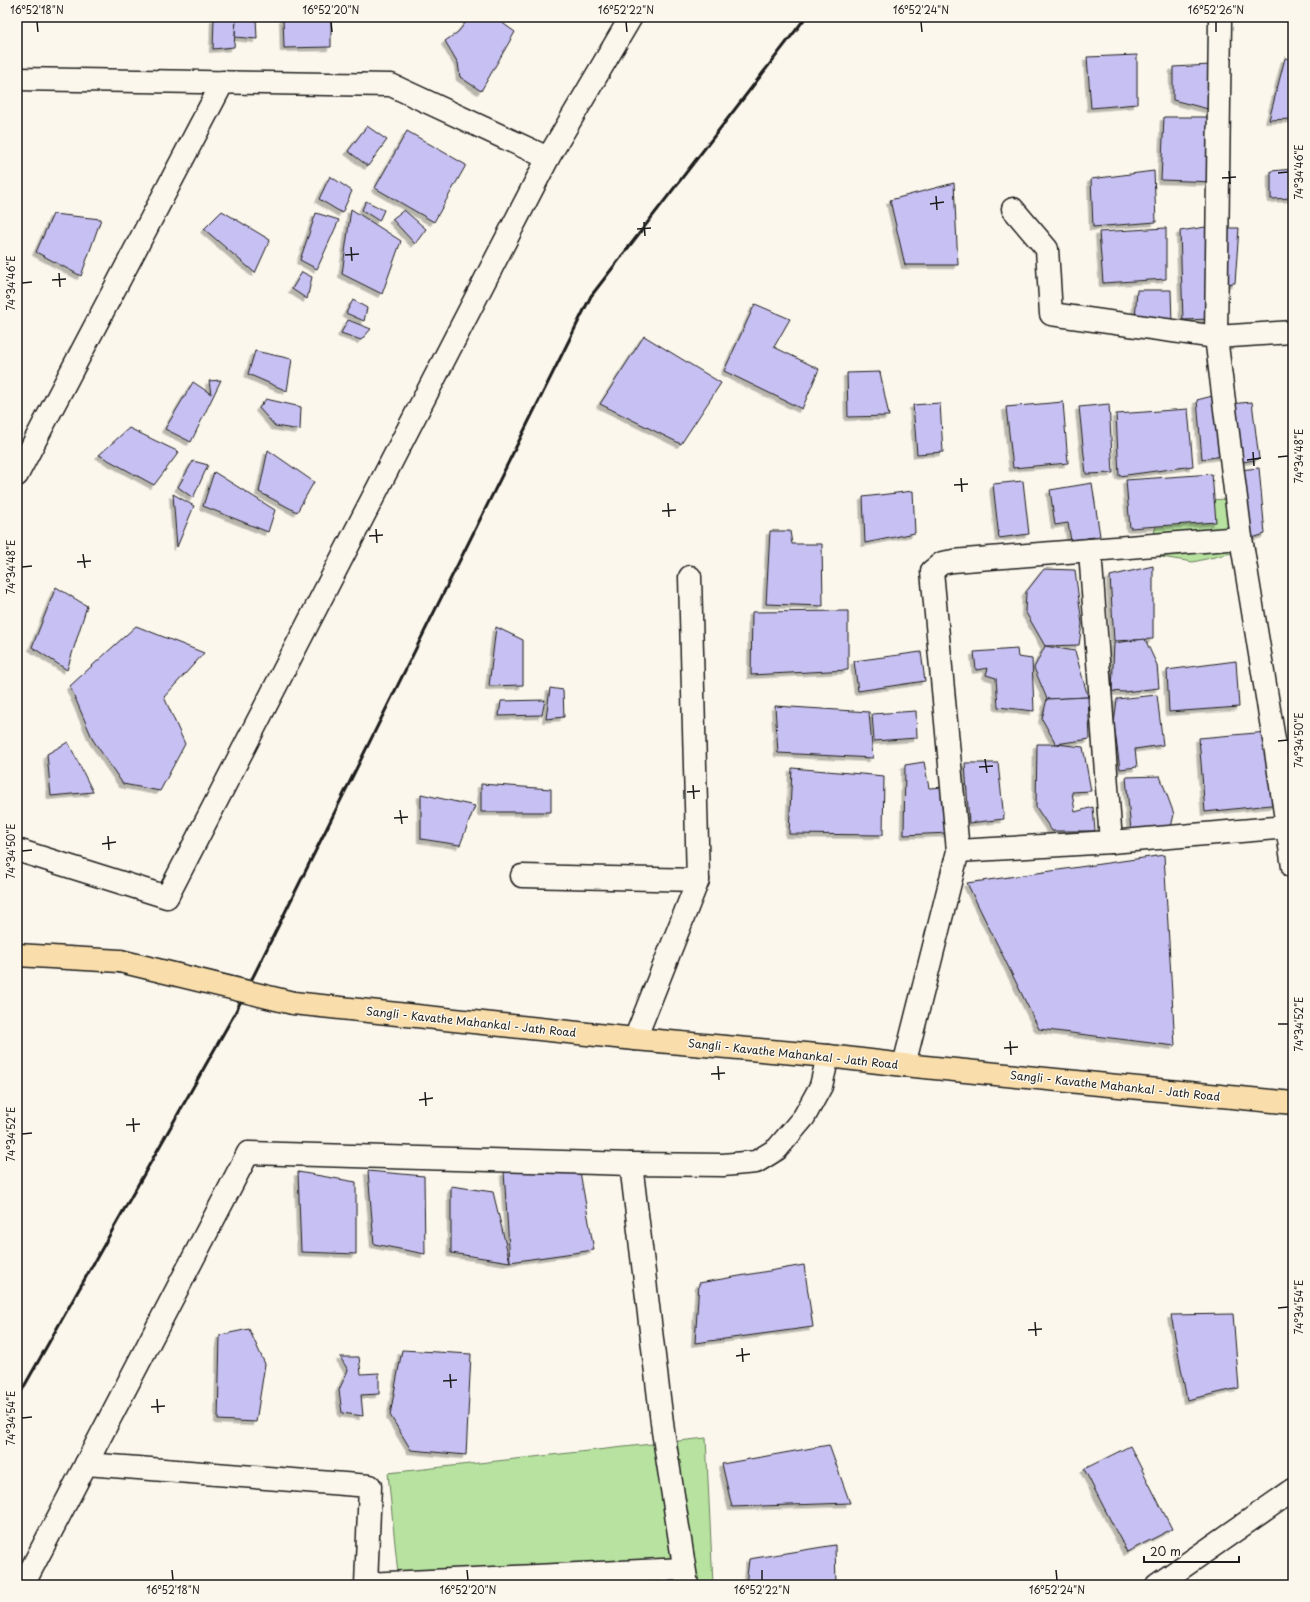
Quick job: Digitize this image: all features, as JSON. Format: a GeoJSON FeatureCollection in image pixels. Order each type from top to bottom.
{"type":"FeatureCollection","features":[{"type":"Feature","properties":{"kind":"main road","name":"Sangli - Kavathe Mahankal - Jath Road"},"geometry":{"type":"LineString","coordinates":[[17,955],[120,961],[293,1003],[635,1039],[828,1056],[904,1065],[1293,1103]]}},
{"type":"Feature","properties":{"kind":"street"},"geometry":{"type":"LineString","coordinates":[[17,850],[167,897],[548,158],[631,17]]}},
{"type":"Feature","properties":{"kind":"street"},"geometry":{"type":"LineString","coordinates":[[1220,21],[1216,337],[1241,538],[1285,752],[1287,827],[1293,868]]}},
{"type":"Feature","properties":{"kind":"street"},"geometry":{"type":"LineString","coordinates":[[17,79],[391,85],[548,158]]}},
{"type":"Feature","properties":{"kind":"street"},"geometry":{"type":"LineString","coordinates":[[17,475],[222,82]]}},
{"type":"Feature","properties":{"kind":"street"},"geometry":{"type":"LineString","coordinates":[[1013,209],[1047,249],[1051,314],[1216,337],[1293,332]]}},
{"type":"Feature","properties":{"kind":"street"},"geometry":{"type":"LineString","coordinates":[[904,1065],[958,851],[932,586],[932,570],[942,563],[954,561],[1241,538]]}},
{"type":"Feature","properties":{"kind":"street"},"geometry":{"type":"LineString","coordinates":[[1090,550],[1111,842]]}},
{"type":"Feature","properties":{"kind":"street"},"geometry":{"type":"LineString","coordinates":[[635,1039],[698,880],[690,577]]}},
{"type":"Feature","properties":{"kind":"street"},"geometry":{"type":"LineString","coordinates":[[958,851],[1111,842],[1287,827]]}},
{"type":"Feature","properties":{"kind":"street"},"geometry":{"type":"LineString","coordinates":[[522,876],[698,880]]}},
{"type":"Feature","properties":{"kind":"street"},"geometry":{"type":"LineString","coordinates":[[23,1585],[248,1153],[631,1164],[723,1165],[756,1162],[777,1149],[804,1117],[821,1086],[828,1056]]}},
{"type":"Feature","properties":{"kind":"street"},"geometry":{"type":"LineString","coordinates":[[86,1464],[370,1486],[366,1585],[685,1577],[662,1431],[631,1164]]}},
{"type":"Feature","properties":{"kind":"street"},"geometry":{"type":"LineString","coordinates":[[1157,1585],[1293,1490]]}},
{"type":"Feature","properties":{"kind":"green space"},"geometry":{"type":"Polygon","coordinates":[[[1234,499],[1232,553],[1193,562],[1148,555],[1163,501],[1234,499]]]}},
{"type":"Feature","properties":{"kind":"green space"},"geometry":{"type":"Polygon","coordinates":[[[706,1438],[713,1585],[399,1585],[388,1473],[706,1438]]]}},
{"type":"Feature","properties":{"kind":"building"},"geometry":{"type":"Polygon","coordinates":[[[236,17],[256,17],[257,39],[235,37],[236,17]]]}},
{"type":"Feature","properties":{"kind":"building"},"geometry":{"type":"Polygon","coordinates":[[[283,17],[331,17],[331,47],[284,48],[283,17]]]}},
{"type":"Feature","properties":{"kind":"building"},"geometry":{"type":"Polygon","coordinates":[[[470,17],[494,17],[515,32],[481,91],[460,77],[458,63],[445,41],[458,32],[470,17]]]}},
{"type":"Feature","properties":{"kind":"building"},"geometry":{"type":"Polygon","coordinates":[[[214,18],[236,18],[234,47],[213,49],[214,18]]]}},
{"type":"Feature","properties":{"kind":"building"},"geometry":{"type":"Polygon","coordinates":[[[1137,55],[1137,104],[1091,108],[1087,57],[1137,55]]]}},
{"type":"Feature","properties":{"kind":"building"},"geometry":{"type":"Polygon","coordinates":[[[1285,58],[1293,59],[1293,119],[1269,120],[1285,58]]]}},
{"type":"Feature","properties":{"kind":"building"},"geometry":{"type":"Polygon","coordinates":[[[1211,65],[1212,110],[1173,100],[1173,67],[1211,65]]]}},
{"type":"Feature","properties":{"kind":"building"},"geometry":{"type":"Polygon","coordinates":[[[1164,117],[1208,117],[1214,182],[1161,180],[1164,117]]]}},
{"type":"Feature","properties":{"kind":"building"},"geometry":{"type":"Polygon","coordinates":[[[367,126],[387,140],[368,166],[348,151],[367,126]]]}},
{"type":"Feature","properties":{"kind":"building"},"geometry":{"type":"Polygon","coordinates":[[[407,131],[466,165],[434,222],[375,188],[407,131]]]}},
{"type":"Feature","properties":{"kind":"building"},"geometry":{"type":"Polygon","coordinates":[[[1293,169],[1293,198],[1271,199],[1271,171],[1293,169]]]}},
{"type":"Feature","properties":{"kind":"building"},"geometry":{"type":"Polygon","coordinates":[[[1154,171],[1156,222],[1093,227],[1091,179],[1154,171]]]}},
{"type":"Feature","properties":{"kind":"building"},"geometry":{"type":"Polygon","coordinates":[[[330,176],[352,191],[342,213],[319,199],[330,176]]]}},
{"type":"Feature","properties":{"kind":"building"},"geometry":{"type":"Polygon","coordinates":[[[954,183],[958,265],[905,265],[890,200],[954,183]]]}},
{"type":"Feature","properties":{"kind":"building"},"geometry":{"type":"Polygon","coordinates":[[[366,201],[384,210],[379,221],[362,210],[366,201]]]}},
{"type":"Feature","properties":{"kind":"building"},"geometry":{"type":"Polygon","coordinates":[[[351,209],[401,241],[382,294],[342,274],[351,209]]]}},
{"type":"Feature","properties":{"kind":"building"},"geometry":{"type":"Polygon","coordinates":[[[404,210],[426,229],[415,244],[392,219],[404,210]]]}},
{"type":"Feature","properties":{"kind":"building"},"geometry":{"type":"Polygon","coordinates":[[[222,211],[270,240],[255,273],[204,229],[222,211]]]}},
{"type":"Feature","properties":{"kind":"building"},"geometry":{"type":"Polygon","coordinates":[[[316,213],[339,220],[317,269],[300,260],[316,213]]]}},
{"type":"Feature","properties":{"kind":"building"},"geometry":{"type":"Polygon","coordinates":[[[53,214],[101,219],[81,276],[36,252],[53,214]]]}},
{"type":"Feature","properties":{"kind":"building"},"geometry":{"type":"Polygon","coordinates":[[[1212,226],[1210,319],[1183,320],[1180,231],[1212,226]]]}},
{"type":"Feature","properties":{"kind":"building"},"geometry":{"type":"Polygon","coordinates":[[[1166,228],[1166,279],[1103,283],[1099,232],[1166,228]]]}},
{"type":"Feature","properties":{"kind":"building"},"geometry":{"type":"Polygon","coordinates":[[[1222,228],[1239,228],[1235,283],[1221,284],[1222,228]]]}},
{"type":"Feature","properties":{"kind":"building"},"geometry":{"type":"Polygon","coordinates":[[[302,272],[312,277],[307,299],[292,289],[302,272]]]}},
{"type":"Feature","properties":{"kind":"building"},"geometry":{"type":"Polygon","coordinates":[[[1137,290],[1171,290],[1172,324],[1135,321],[1137,290]]]}},
{"type":"Feature","properties":{"kind":"building"},"geometry":{"type":"Polygon","coordinates":[[[353,300],[367,308],[364,321],[346,313],[353,300]]]}},
{"type":"Feature","properties":{"kind":"building"},"geometry":{"type":"Polygon","coordinates":[[[755,304],[790,319],[774,347],[819,369],[802,409],[724,371],[755,304]]]}},
{"type":"Feature","properties":{"kind":"building"},"geometry":{"type":"Polygon","coordinates":[[[348,320],[371,329],[361,340],[341,333],[348,320]]]}},
{"type":"Feature","properties":{"kind":"building"},"geometry":{"type":"Polygon","coordinates":[[[644,336],[721,383],[681,444],[600,404],[644,336]]]}},
{"type":"Feature","properties":{"kind":"building"},"geometry":{"type":"Polygon","coordinates":[[[255,351],[292,359],[287,391],[248,374],[255,351]]]}},
{"type":"Feature","properties":{"kind":"building"},"geometry":{"type":"Polygon","coordinates":[[[880,372],[889,416],[848,417],[847,373],[880,372]]]}},
{"type":"Feature","properties":{"kind":"building"},"geometry":{"type":"Polygon","coordinates":[[[221,380],[191,442],[165,429],[193,382],[211,394],[209,381],[221,380]]]}},
{"type":"Feature","properties":{"kind":"building"},"geometry":{"type":"Polygon","coordinates":[[[1220,394],[1230,455],[1202,459],[1197,400],[1220,394]]]}},
{"type":"Feature","properties":{"kind":"building"},"geometry":{"type":"Polygon","coordinates":[[[266,399],[301,407],[300,430],[275,426],[259,408],[266,399]]]}},
{"type":"Feature","properties":{"kind":"building"},"geometry":{"type":"Polygon","coordinates":[[[1063,402],[1068,463],[1013,468],[1006,407],[1063,402]]]}},
{"type":"Feature","properties":{"kind":"building"},"geometry":{"type":"Polygon","coordinates":[[[1252,402],[1259,459],[1237,463],[1229,404],[1252,402]]]}},
{"type":"Feature","properties":{"kind":"building"},"geometry":{"type":"Polygon","coordinates":[[[940,403],[943,452],[917,454],[913,405],[940,403]]]}},
{"type":"Feature","properties":{"kind":"building"},"geometry":{"type":"Polygon","coordinates":[[[1109,404],[1113,473],[1086,474],[1079,407],[1109,404]]]}},
{"type":"Feature","properties":{"kind":"building"},"geometry":{"type":"Polygon","coordinates":[[[1188,409],[1193,466],[1119,476],[1116,414],[1188,409]]]}},
{"type":"Feature","properties":{"kind":"building"},"geometry":{"type":"Polygon","coordinates":[[[129,428],[179,452],[154,485],[99,455],[129,428]]]}},
{"type":"Feature","properties":{"kind":"building"},"geometry":{"type":"Polygon","coordinates":[[[268,450],[314,482],[297,512],[259,492],[268,450]]]}},
{"type":"Feature","properties":{"kind":"building"},"geometry":{"type":"Polygon","coordinates":[[[193,461],[208,465],[193,498],[178,487],[193,461]]]}},
{"type":"Feature","properties":{"kind":"building"},"geometry":{"type":"Polygon","coordinates":[[[1259,468],[1265,534],[1249,539],[1239,470],[1259,468]]]}},
{"type":"Feature","properties":{"kind":"building"},"geometry":{"type":"Polygon","coordinates":[[[214,472],[275,510],[268,532],[203,506],[214,472]]]}},
{"type":"Feature","properties":{"kind":"building"},"geometry":{"type":"Polygon","coordinates":[[[1212,474],[1216,522],[1130,528],[1126,480],[1212,474]]]}},
{"type":"Feature","properties":{"kind":"building"},"geometry":{"type":"Polygon","coordinates":[[[1023,481],[1029,534],[999,538],[993,484],[1023,481]]]}},
{"type":"Feature","properties":{"kind":"building"},"geometry":{"type":"Polygon","coordinates":[[[1092,483],[1100,536],[1071,541],[1068,523],[1055,525],[1050,490],[1092,483]]]}},
{"type":"Feature","properties":{"kind":"building"},"geometry":{"type":"Polygon","coordinates":[[[913,491],[915,533],[865,543],[863,497],[913,491]]]}},
{"type":"Feature","properties":{"kind":"building"},"geometry":{"type":"Polygon","coordinates":[[[173,494],[194,506],[177,547],[173,494]]]}},
{"type":"Feature","properties":{"kind":"building"},"geometry":{"type":"Polygon","coordinates":[[[770,531],[790,531],[792,544],[822,544],[823,606],[766,604],[770,531]]]}},
{"type":"Feature","properties":{"kind":"building"},"geometry":{"type":"Polygon","coordinates":[[[1153,566],[1153,639],[1114,641],[1110,576],[1153,566]]]}},
{"type":"Feature","properties":{"kind":"building"},"geometry":{"type":"Polygon","coordinates":[[[1044,569],[1075,570],[1082,624],[1079,645],[1045,646],[1025,611],[1026,592],[1044,569]]]}},
{"type":"Feature","properties":{"kind":"building"},"geometry":{"type":"Polygon","coordinates":[[[56,587],[87,606],[67,670],[32,647],[56,587]]]}},
{"type":"Feature","properties":{"kind":"building"},"geometry":{"type":"Polygon","coordinates":[[[848,611],[848,670],[751,675],[752,612],[848,611]]]}},
{"type":"Feature","properties":{"kind":"building"},"geometry":{"type":"Polygon","coordinates":[[[136,626],[204,653],[164,697],[185,744],[160,791],[123,784],[93,740],[70,686],[136,626]]]}},
{"type":"Feature","properties":{"kind":"building"},"geometry":{"type":"Polygon","coordinates":[[[496,627],[523,640],[523,685],[489,686],[496,627]]]}},
{"type":"Feature","properties":{"kind":"building"},"geometry":{"type":"Polygon","coordinates":[[[1145,639],[1157,665],[1159,688],[1124,692],[1112,691],[1114,643],[1145,639]]]}},
{"type":"Feature","properties":{"kind":"building"},"geometry":{"type":"Polygon","coordinates":[[[1045,646],[1075,651],[1088,697],[1047,699],[1034,668],[1045,646]]]}},
{"type":"Feature","properties":{"kind":"building"},"geometry":{"type":"Polygon","coordinates":[[[1017,649],[1018,657],[1032,659],[1034,711],[998,707],[996,678],[986,675],[988,668],[976,670],[974,652],[1017,649]]]}},
{"type":"Feature","properties":{"kind":"building"},"geometry":{"type":"Polygon","coordinates":[[[921,652],[925,681],[858,691],[854,661],[921,652]]]}},
{"type":"Feature","properties":{"kind":"building"},"geometry":{"type":"Polygon","coordinates":[[[1236,661],[1239,707],[1169,712],[1167,670],[1236,661]]]}},
{"type":"Feature","properties":{"kind":"building"},"geometry":{"type":"Polygon","coordinates":[[[550,688],[563,690],[564,717],[546,719],[550,688]]]}},
{"type":"Feature","properties":{"kind":"building"},"geometry":{"type":"Polygon","coordinates":[[[1157,695],[1163,745],[1135,749],[1137,767],[1120,769],[1114,724],[1117,699],[1157,695]]]}},
{"type":"Feature","properties":{"kind":"building"},"geometry":{"type":"Polygon","coordinates":[[[1088,697],[1090,739],[1056,744],[1042,719],[1047,699],[1088,697]]]}},
{"type":"Feature","properties":{"kind":"building"},"geometry":{"type":"Polygon","coordinates":[[[545,700],[542,715],[499,716],[501,701],[545,700]]]}},
{"type":"Feature","properties":{"kind":"building"},"geometry":{"type":"Polygon","coordinates":[[[775,706],[869,712],[873,758],[778,753],[775,706]]]}},
{"type":"Feature","properties":{"kind":"building"},"geometry":{"type":"Polygon","coordinates":[[[916,711],[917,738],[874,741],[872,714],[916,711]]]}},
{"type":"Feature","properties":{"kind":"building"},"geometry":{"type":"Polygon","coordinates":[[[1267,732],[1280,804],[1205,812],[1199,738],[1267,732]]]}},
{"type":"Feature","properties":{"kind":"building"},"geometry":{"type":"Polygon","coordinates":[[[68,742],[93,792],[51,796],[47,754],[68,742]]]}},
{"type":"Feature","properties":{"kind":"building"},"geometry":{"type":"Polygon","coordinates":[[[1037,744],[1056,744],[1083,747],[1091,791],[1072,792],[1075,812],[1093,807],[1095,831],[1052,831],[1036,807],[1037,744]]]}},
{"type":"Feature","properties":{"kind":"building"},"geometry":{"type":"Polygon","coordinates":[[[924,762],[929,788],[946,787],[949,833],[904,835],[905,765],[924,762]]]}},
{"type":"Feature","properties":{"kind":"building"},"geometry":{"type":"Polygon","coordinates":[[[965,763],[998,763],[1004,819],[969,823],[965,763]]]}},
{"type":"Feature","properties":{"kind":"building"},"geometry":{"type":"Polygon","coordinates":[[[792,768],[884,776],[883,835],[789,834],[792,768]]]}},
{"type":"Feature","properties":{"kind":"building"},"geometry":{"type":"Polygon","coordinates":[[[1160,776],[1174,814],[1170,832],[1131,831],[1126,777],[1160,776]]]}},
{"type":"Feature","properties":{"kind":"building"},"geometry":{"type":"Polygon","coordinates":[[[481,784],[551,789],[551,812],[481,812],[481,784]]]}},
{"type":"Feature","properties":{"kind":"building"},"geometry":{"type":"Polygon","coordinates":[[[421,794],[475,806],[460,845],[421,839],[421,794]]]}},
{"type":"Feature","properties":{"kind":"building"},"geometry":{"type":"Polygon","coordinates":[[[1164,855],[1175,1046],[1039,1029],[967,883],[1164,855]]]}},
{"type":"Feature","properties":{"kind":"building"},"geometry":{"type":"Polygon","coordinates":[[[368,1171],[424,1176],[425,1254],[374,1244],[368,1171]]]}},
{"type":"Feature","properties":{"kind":"building"},"geometry":{"type":"Polygon","coordinates":[[[298,1172],[356,1182],[356,1254],[301,1252],[298,1172]]]}},
{"type":"Feature","properties":{"kind":"building"},"geometry":{"type":"Polygon","coordinates":[[[504,1172],[580,1172],[594,1250],[510,1262],[504,1172]]]}},
{"type":"Feature","properties":{"kind":"building"},"geometry":{"type":"Polygon","coordinates":[[[451,1186],[493,1192],[510,1262],[451,1253],[451,1186]]]}},
{"type":"Feature","properties":{"kind":"building"},"geometry":{"type":"Polygon","coordinates":[[[804,1265],[813,1327],[695,1343],[699,1283],[804,1265]]]}},
{"type":"Feature","properties":{"kind":"building"},"geometry":{"type":"Polygon","coordinates":[[[1233,1314],[1239,1388],[1187,1400],[1171,1315],[1233,1314]]]}},
{"type":"Feature","properties":{"kind":"building"},"geometry":{"type":"Polygon","coordinates":[[[249,1329],[265,1364],[256,1422],[218,1420],[220,1335],[249,1329]]]}},
{"type":"Feature","properties":{"kind":"building"},"geometry":{"type":"Polygon","coordinates":[[[402,1350],[471,1354],[466,1455],[411,1450],[390,1415],[402,1350]]]}},
{"type":"Feature","properties":{"kind":"building"},"geometry":{"type":"Polygon","coordinates":[[[340,1357],[359,1357],[361,1374],[379,1373],[379,1394],[361,1395],[363,1416],[342,1413],[339,1390],[348,1370],[340,1357]]]}},
{"type":"Feature","properties":{"kind":"building"},"geometry":{"type":"Polygon","coordinates":[[[829,1445],[850,1503],[732,1507],[722,1464],[829,1445]]]}},
{"type":"Feature","properties":{"kind":"building"},"geometry":{"type":"Polygon","coordinates":[[[1130,1446],[1172,1529],[1127,1552],[1084,1469],[1130,1446]]]}},
{"type":"Feature","properties":{"kind":"building"},"geometry":{"type":"Polygon","coordinates":[[[835,1545],[836,1585],[746,1585],[749,1559],[835,1545]]]}},
{"type":"Feature","properties":{"kind":"railway"},"geometry":{"type":"LineString","coordinates":[[17,1399],[235,1013],[591,296],[806,17]]}}]}
